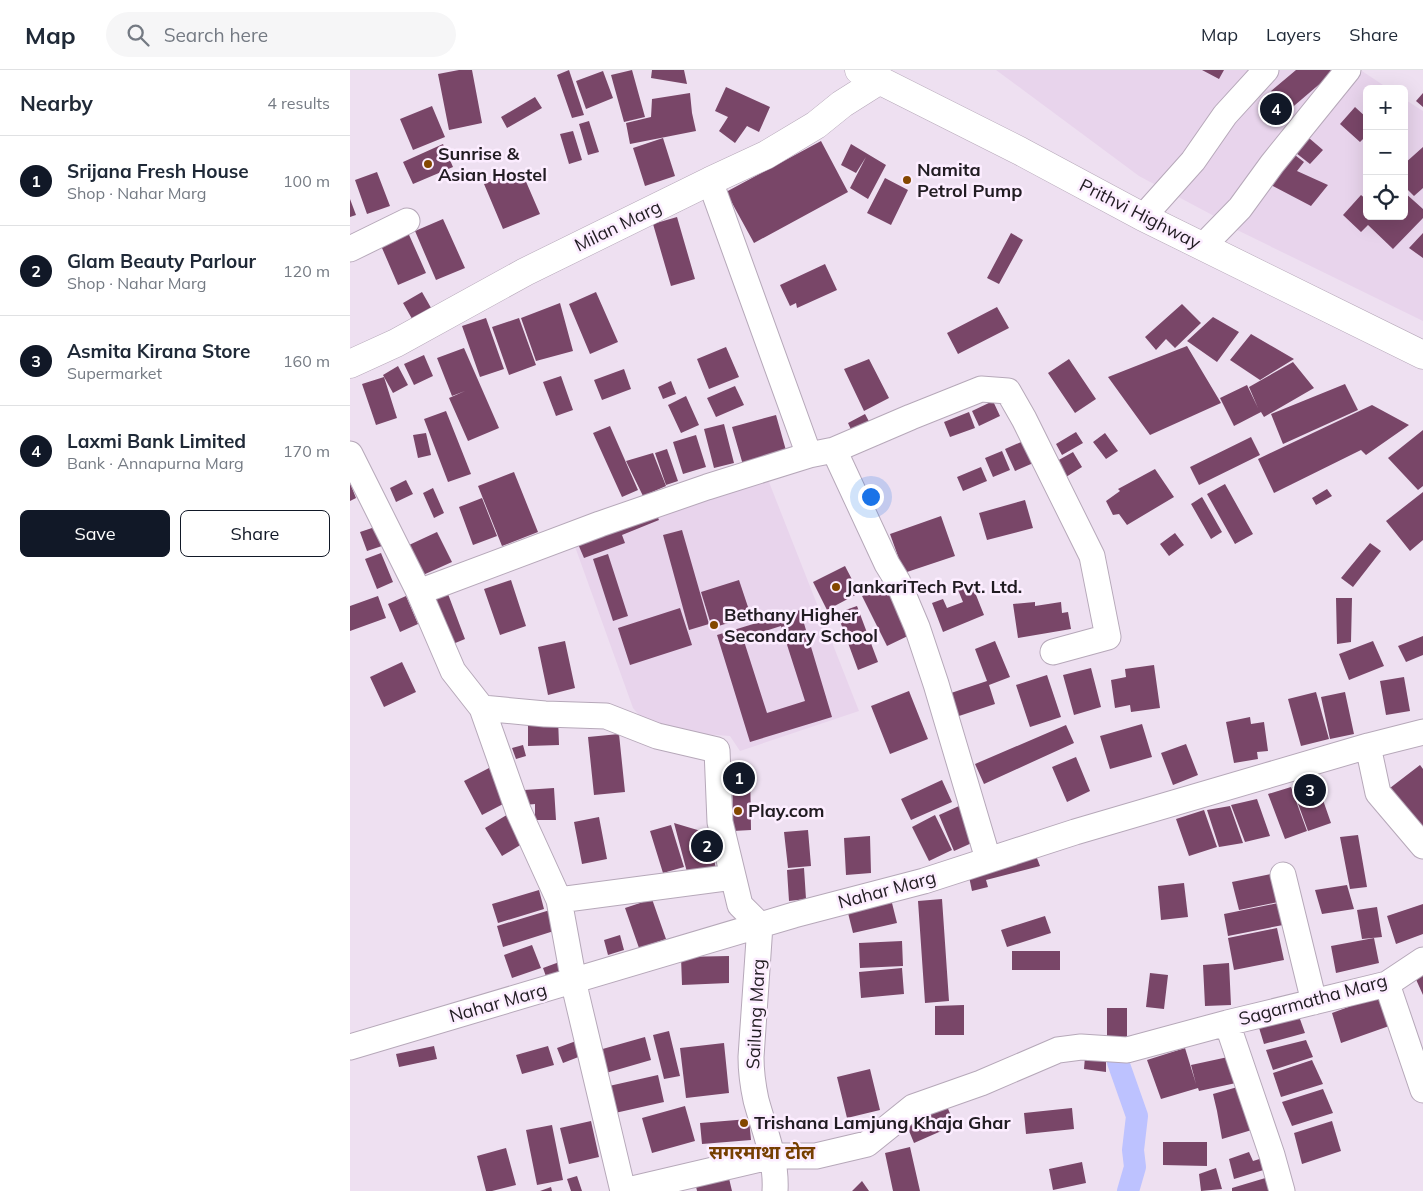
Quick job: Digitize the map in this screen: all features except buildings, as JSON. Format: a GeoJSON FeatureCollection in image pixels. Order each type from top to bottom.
{"type":"FeatureCollection","features":[{"type":"Feature","properties":{"kind":"main road","name":"Prithvi Highway"},"geometry":{"type":"LineString","coordinates":[[869,75],[1020,151],[1143,217],[1423,355]]}},
{"type":"Feature","properties":{"kind":"main road","name":"Milan Marg"},"geometry":{"type":"LineString","coordinates":[[350,364],[396,343],[525,272],[710,181],[766,156],[816,125],[842,104],[869,75]]}},
{"type":"Feature","properties":{"kind":"street"},"geometry":{"type":"LineString","coordinates":[[1143,217],[1193,161],[1226,115],[1266,70]]}},
{"type":"Feature","properties":{"kind":"street"},"geometry":{"type":"LineString","coordinates":[[1203,246],[1240,208],[1272,164],[1348,70]]}},
{"type":"Feature","properties":{"kind":"street"},"geometry":{"type":"LineString","coordinates":[[710,181],[809,455]]}},
{"type":"Feature","properties":{"kind":"street"},"geometry":{"type":"LineString","coordinates":[[350,249],[407,221]]}},
{"type":"Feature","properties":{"kind":"street"},"geometry":{"type":"LineString","coordinates":[[419,592],[671,499],[809,455],[834,450],[982,389],[1008,391],[1024,419],[1092,556],[1108,636],[1053,652]]}},
{"type":"Feature","properties":{"kind":"street"},"geometry":{"type":"LineString","coordinates":[[834,450],[887,564],[898,582],[916,627],[936,684],[988,859]]}},
{"type":"Feature","properties":{"kind":"street"},"geometry":{"type":"LineString","coordinates":[[350,454],[419,592],[453,671],[482,708],[518,810],[559,900],[575,987],[623,1191]]}},
{"type":"Feature","properties":{"kind":"street"},"geometry":{"type":"LineString","coordinates":[[482,708],[545,714],[606,716],[658,736],[717,750],[720,822],[733,877],[740,906],[760,931]]}},
{"type":"Feature","properties":{"kind":"street","name":"Nahar Marg"},"geometry":{"type":"LineString","coordinates":[[350,1047],[575,987],[924,881],[988,859],[1368,746],[1423,732]]}},
{"type":"Feature","properties":{"kind":"street"},"geometry":{"type":"LineString","coordinates":[[1368,746],[1378,793],[1423,846]]}},
{"type":"Feature","properties":{"kind":"street"},"geometry":{"type":"LineString","coordinates":[[1284,875],[1314,1002]]}},
{"type":"Feature","properties":{"kind":"street"},"geometry":{"type":"LineString","coordinates":[[559,900],[733,877]]}},
{"type":"Feature","properties":{"kind":"street","name":"Sailung Marg"},"geometry":{"type":"LineString","coordinates":[[760,931],[751,1070],[757,1102],[773,1156],[776,1181],[775,1191]]}},
{"type":"Feature","properties":{"kind":"street","name":"Sagarmatha Marg"},"geometry":{"type":"LineString","coordinates":[[623,1191],[773,1156],[816,1156],[867,1144],[913,1106],[982,1083],[1058,1050],[1081,1047],[1127,1050],[1227,1022],[1388,984],[1423,960]]}},
{"type":"Feature","properties":{"kind":"street"},"geometry":{"type":"LineString","coordinates":[[1388,984],[1423,1090]]}},
{"type":"Feature","properties":{"kind":"street","name":"Sagarmatha Marg"},"geometry":{"type":"LineString","coordinates":[[1227,1022],[1272,1155],[1282,1191]]}},
{"type":"Feature","properties":{"kind":"shaded area"},"geometry":{"type":"Polygon","coordinates":[[[996,70],[1342,70],[1216,217],[1139,176],[996,70]]]}},
{"type":"Feature","properties":{"kind":"shaded area"},"geometry":{"type":"Polygon","coordinates":[[[1362,71],[1383,85],[1363,85],[1363,220],[1408,220],[1408,102],[1423,111],[1423,321],[1235,229],[1292,148],[1362,71]]]}},
{"type":"Feature","properties":{"kind":"shaded area","name":"Bethany Higher Secondary School"},"geometry":{"type":"Polygon","coordinates":[[[767,477],[859,711],[740,751],[730,736],[675,732],[648,726],[633,708],[573,541],[767,477]]]}},
{"type":"Feature","properties":{"kind":"waterway"},"geometry":{"type":"LineString","coordinates":[[1118,1062],[1137,1116],[1133,1150],[1135,1167],[1128,1191]]}},
{"type":"Feature","properties":{"kind":"place","name":"Laxmi Bank Limited"},"geometry":{"type":"Point","coordinates":[1276,109]}},
{"type":"Feature","properties":{"kind":"place","name":"Sunrise & Asian Hostel"},"geometry":{"type":"Point","coordinates":[428,164]}},
{"type":"Feature","properties":{"kind":"place","name":"Namita Petrol Pump"},"geometry":{"type":"Point","coordinates":[907,180]}},
{"type":"Feature","properties":{"kind":"place","name":"JankariTech Pvt. Ltd."},"geometry":{"type":"Point","coordinates":[836,587]}},
{"type":"Feature","properties":{"kind":"place","name":"Bethany Higher Secondary School"},"geometry":{"type":"Point","coordinates":[714,625]}},
{"type":"Feature","properties":{"kind":"place","name":"Srijana Fresh House"},"geometry":{"type":"Point","coordinates":[739,778]}},
{"type":"Feature","properties":{"kind":"place","name":"Asmita Kirana Store"},"geometry":{"type":"Point","coordinates":[1310,790]}},
{"type":"Feature","properties":{"kind":"place","name":"Play.com"},"geometry":{"type":"Point","coordinates":[738,811]}},
{"type":"Feature","properties":{"kind":"place","name":"Glam Beauty Parlour"},"geometry":{"type":"Point","coordinates":[707,846]}},
{"type":"Feature","properties":{"kind":"place","name":"Trishana Lamjung Khaja Ghar"},"geometry":{"type":"Point","coordinates":[744,1123]}},
{"type":"Feature","properties":{"kind":"district","name":"सगरमाथा टोल"},"geometry":{"type":"Point","coordinates":[762,1152]}}]}
